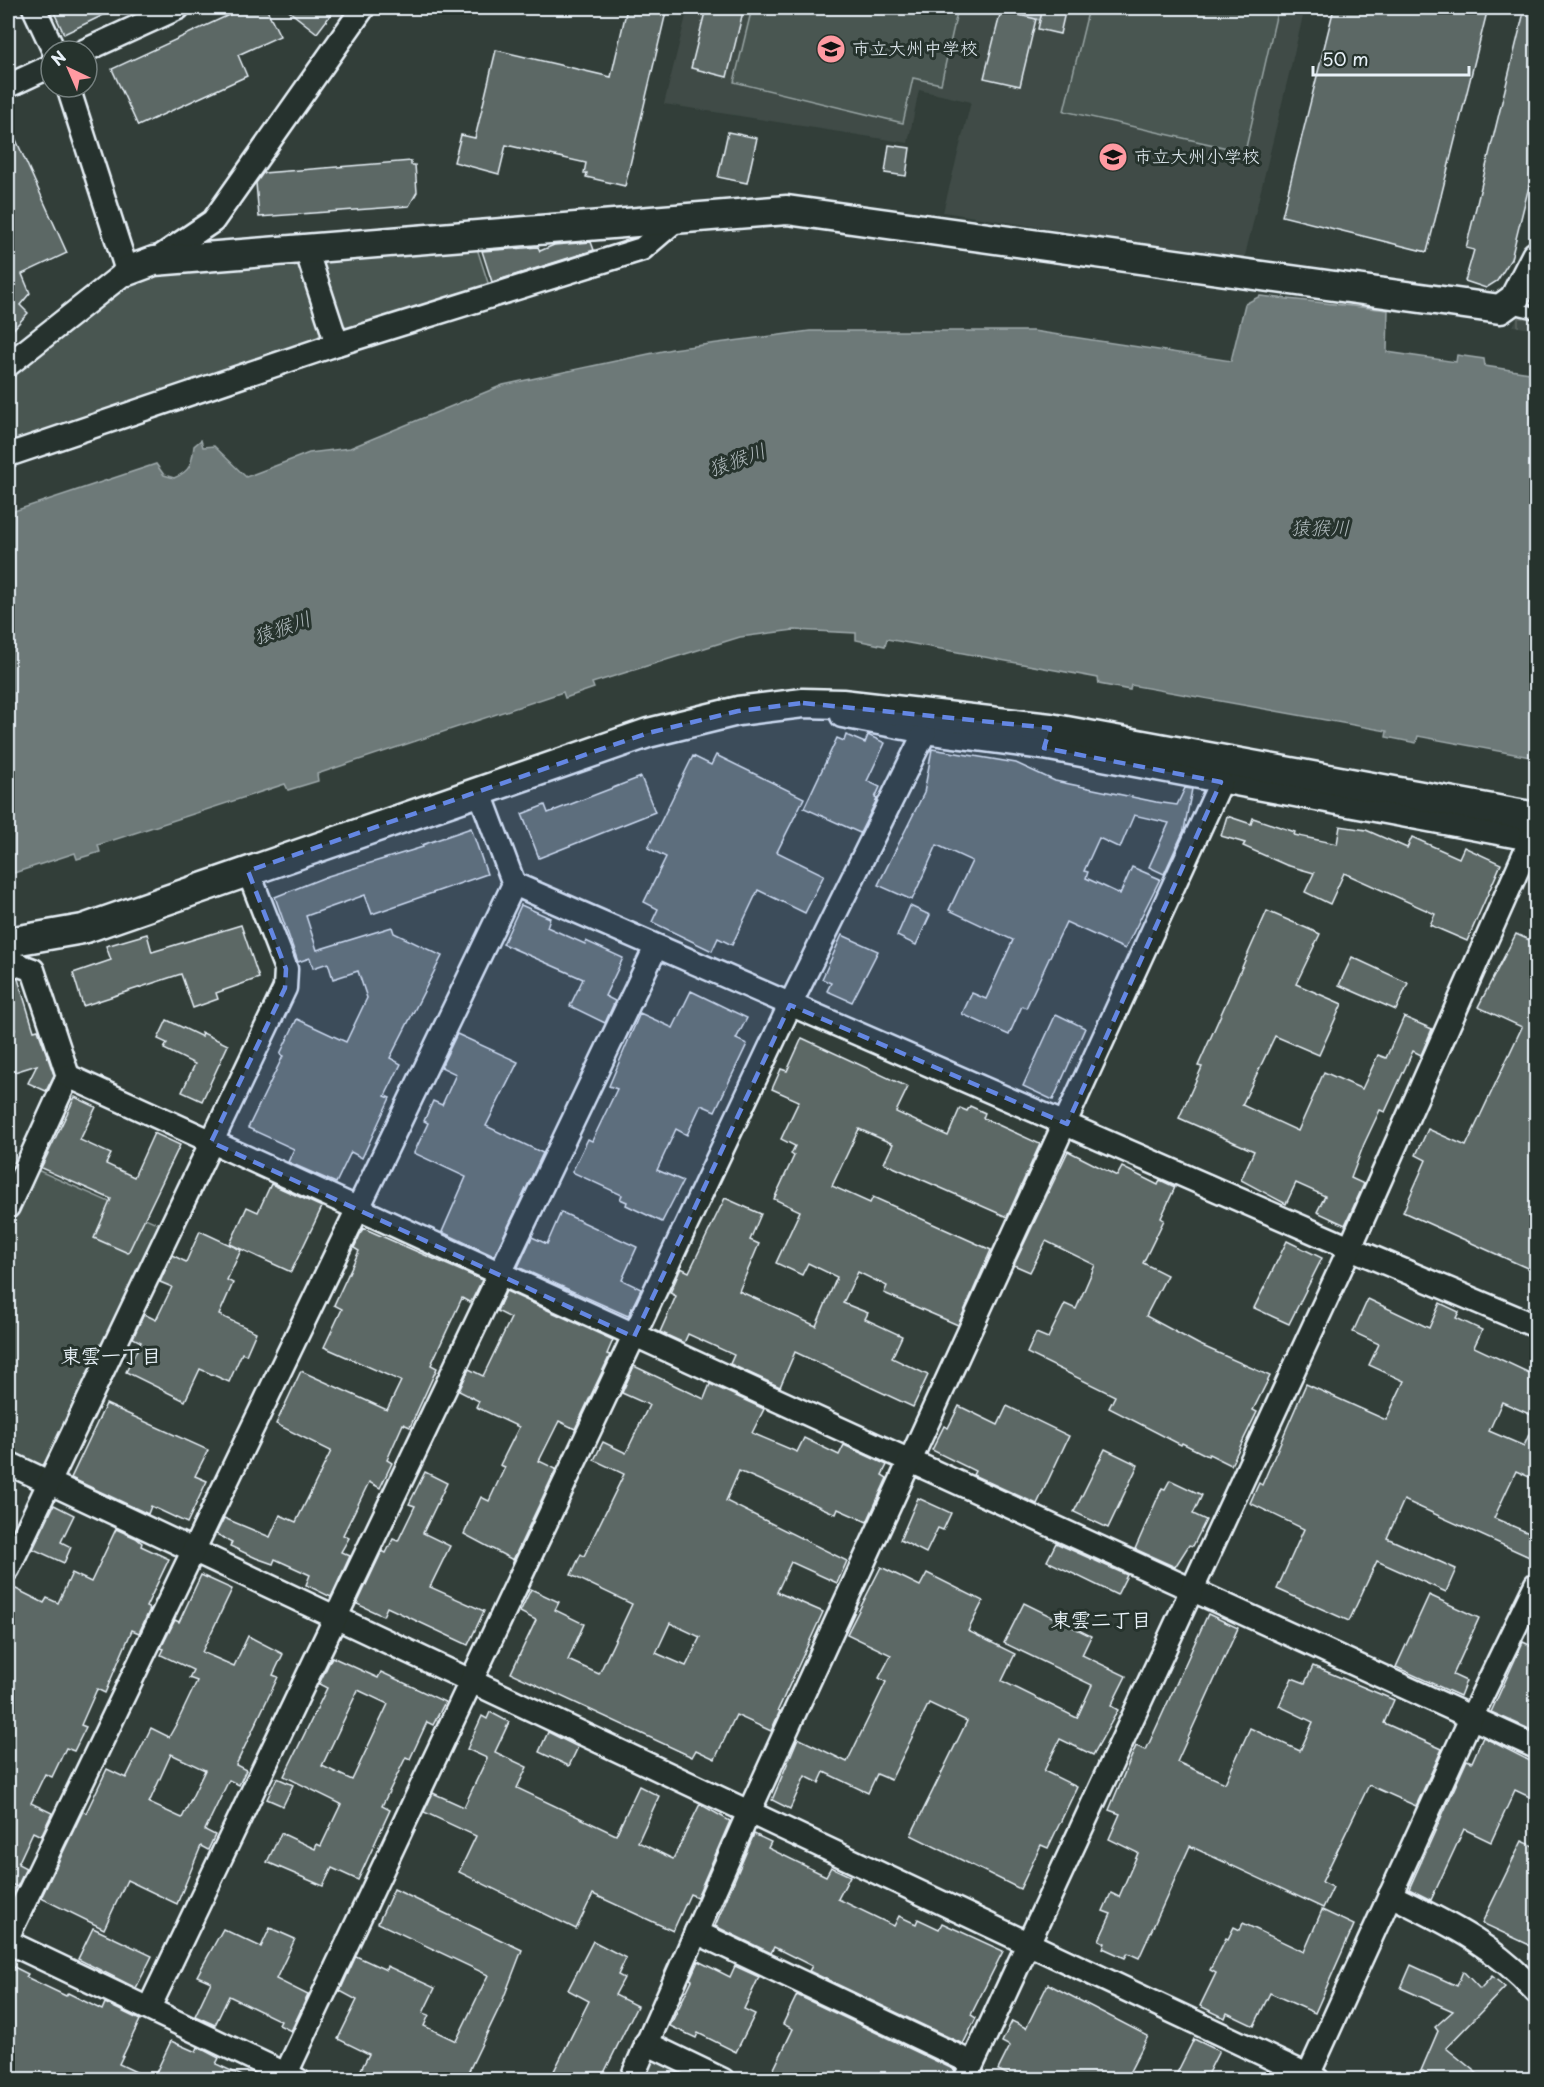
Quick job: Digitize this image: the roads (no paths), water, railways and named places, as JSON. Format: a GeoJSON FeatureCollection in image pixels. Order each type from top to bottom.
{"type":"FeatureCollection","features":[{"type":"Feature","properties":{"kind":"street"},"geometry":{"type":"LineString","coordinates":[[34,8],[48,39]]}},
{"type":"Feature","properties":{"kind":"street"},"geometry":{"type":"LineString","coordinates":[[99,44],[178,8]]}},
{"type":"Feature","properties":{"kind":"street"},"geometry":{"type":"LineString","coordinates":[[8,365],[128,271],[154,261],[213,221],[363,8]]}},
{"type":"Feature","properties":{"kind":"street"},"geometry":{"type":"LineString","coordinates":[[8,86],[39,72]]}},
{"type":"Feature","properties":{"kind":"street"},"geometry":{"type":"LineString","coordinates":[[72,99],[128,271]]}},
{"type":"Feature","properties":{"kind":"street"},"geometry":{"type":"LineString","coordinates":[[154,261],[787,210],[1476,308],[1500,309],[1508,306],[1514,299],[1536,256]]}},
{"type":"Feature","properties":{"kind":"street"},"geometry":{"type":"LineString","coordinates":[[8,455],[337,344],[642,249],[677,219]]}},
{"type":"Feature","properties":{"kind":"street"},"geometry":{"type":"LineString","coordinates":[[306,249],[337,344]]}},
{"type":"Feature","properties":{"kind":"street"},"geometry":{"type":"LineString","coordinates":[[802,703],[797,707],[925,732],[1047,738],[1221,782],[1373,798]]}},
{"type":"Feature","properties":{"kind":"street"},"geometry":{"type":"LineString","coordinates":[[8,942],[83,929],[648,733],[738,711],[802,703],[842,704],[1047,738],[1373,798],[1535,832],[1350,1248],[968,2071],[696,1932]]}},
{"type":"Feature","properties":{"kind":"street"},"geometry":{"type":"LineString","coordinates":[[8,1942],[149,2008],[289,2078],[472,1681],[790,1005],[925,732]]}},
{"type":"Feature","properties":{"kind":"street"},"geometry":{"type":"LineString","coordinates":[[631,2079],[749,1812],[1067,1124],[1221,782]]}},
{"type":"Feature","properties":{"kind":"street"},"geometry":{"type":"LineString","coordinates":[[480,793],[514,884],[1350,1248],[1536,1326]]}},
{"type":"Feature","properties":{"kind":"street"},"geometry":{"type":"LineString","coordinates":[[8,1569],[285,988],[286,969],[248,871]]}},
{"type":"Feature","properties":{"kind":"street"},"geometry":{"type":"LineString","coordinates":[[8,1936],[514,884]]}},
{"type":"Feature","properties":{"kind":"street"},"geometry":{"type":"LineString","coordinates":[[149,2008],[656,946]]}},
{"type":"Feature","properties":{"kind":"street"},"geometry":{"type":"LineString","coordinates":[[8,961],[33,970],[69,1076],[8,1207]]}},
{"type":"Feature","properties":{"kind":"street"},"geometry":{"type":"LineString","coordinates":[[69,1076],[356,1210],[911,1461],[1191,1592],[1536,1747]]}},
{"type":"Feature","properties":{"kind":"street"},"geometry":{"type":"LineString","coordinates":[[8,1463],[1311,2078],[1390,1895],[1471,1718],[1536,1584]]}},
{"type":"Feature","properties":{"kind":"street"},"geometry":{"type":"LineString","coordinates":[[1390,1895],[1467,1932],[1517,1970],[1536,1992]]}},
{"type":"Feature","properties":{"kind":"street"},"geometry":{"type":"LineString","coordinates":[[646,2043],[723,2079]]}},
{"type":"Feature","properties":{"kind":"lane"},"geometry":{"type":"LineString","coordinates":[[1508,306],[1536,313]]}},
{"type":"Feature","properties":{"kind":"water"},"geometry":{"type":"Polygon","coordinates":[[[1008,8],[1043,8],[1040,20],[1007,12],[1008,8]]]}},
{"type":"Feature","properties":{"kind":"water","name":"猿猴川"},"geometry":{"type":"Polygon","coordinates":[[[1260,296],[1388,310],[1387,352],[1456,362],[1457,355],[1484,359],[1485,366],[1536,374],[1536,758],[1418,736],[1416,743],[1386,737],[1387,731],[1131,685],[1130,690],[1099,684],[1098,678],[887,639],[885,646],[856,640],[856,633],[794,630],[740,637],[592,683],[594,688],[565,698],[563,692],[317,774],[318,781],[288,790],[285,784],[98,845],[100,852],[77,859],[75,853],[8,875],[8,513],[156,464],[164,475],[174,478],[187,469],[194,446],[201,440],[203,447],[214,446],[246,477],[309,453],[350,448],[503,385],[672,349],[810,331],[1033,331],[1231,361],[1245,304],[1260,296]]]}},
{"type":"Feature","properties":{"kind":"place","name":"市立大州中学校"},"geometry":{"type":"Point","coordinates":[831,49]}},
{"type":"Feature","properties":{"kind":"place","name":"市立大州小学校"},"geometry":{"type":"Point","coordinates":[1113,157]}},
{"type":"Feature","properties":{"kind":"district","name":"東雲一丁目"},"geometry":{"type":"Point","coordinates":[111,1356]}},
{"type":"Feature","properties":{"kind":"district","name":"東雲二丁目"},"geometry":{"type":"Point","coordinates":[1101,1620]}}]}
